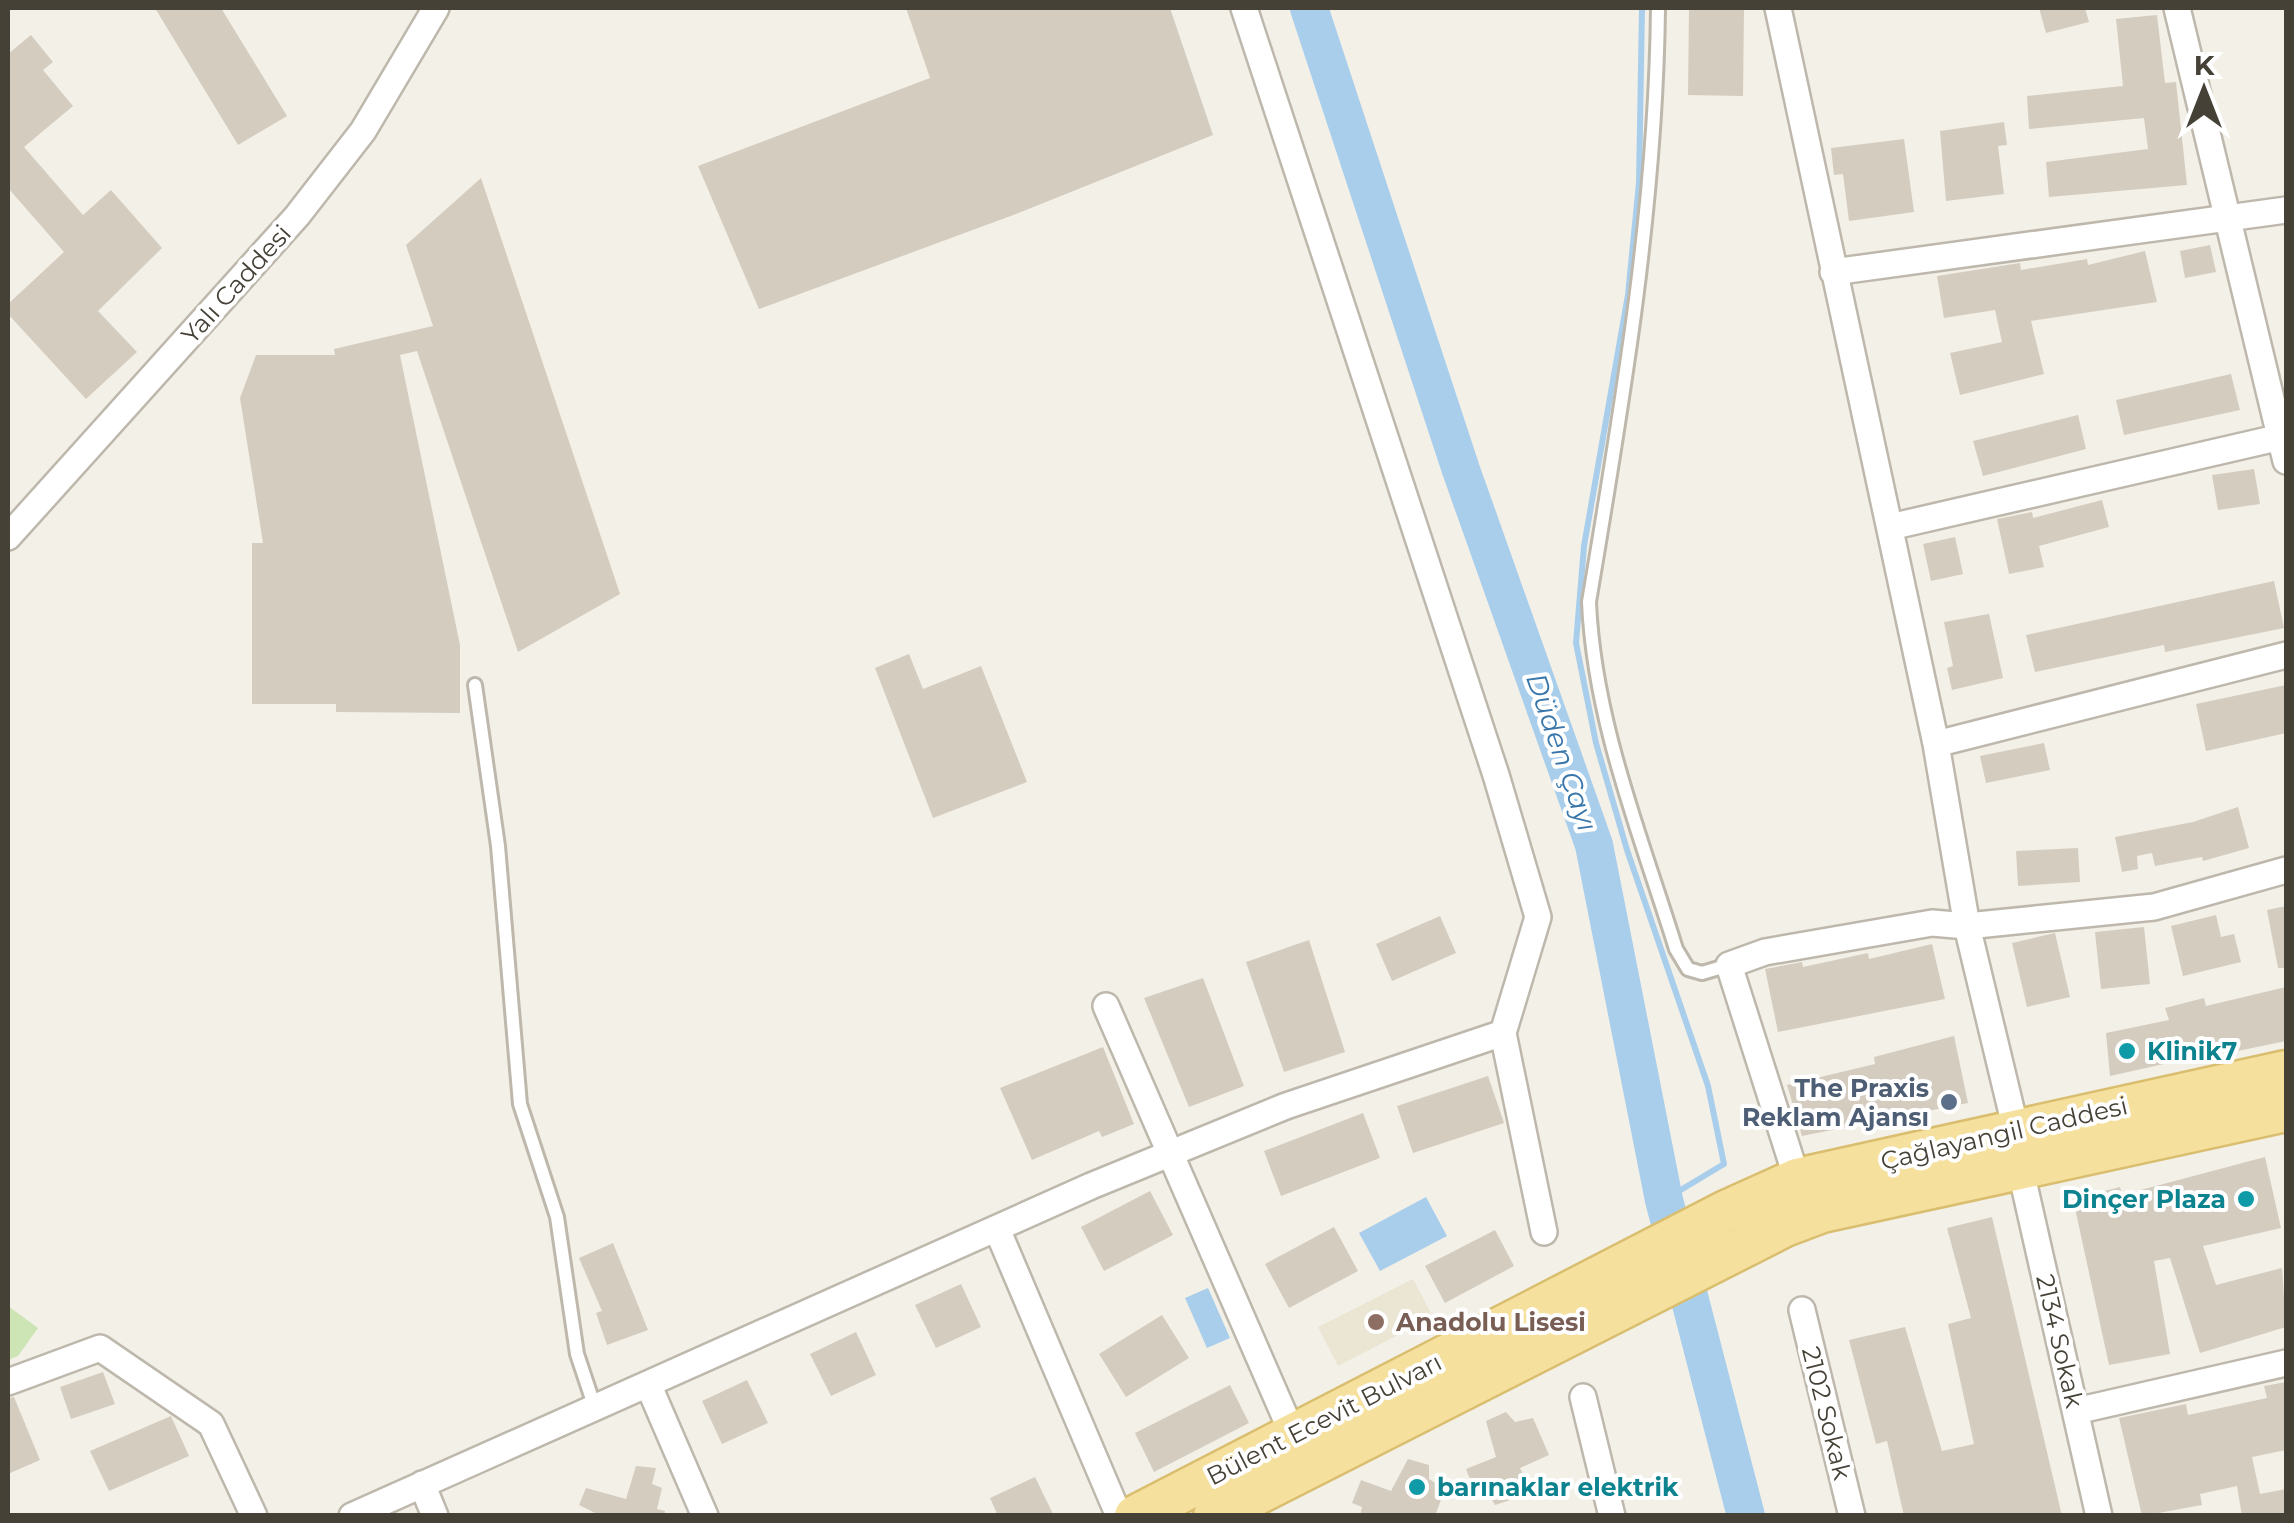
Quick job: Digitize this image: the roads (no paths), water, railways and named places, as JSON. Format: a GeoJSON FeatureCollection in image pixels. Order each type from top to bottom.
{"type":"FeatureCollection","features":[{"type":"Feature","properties":{"kind":"main road","name":"Çağlayangil Caddesi"},"geometry":{"type":"LineString","coordinates":[[1731,1230],[1822,1212],[2018,1148],[2286,1071]]}},
{"type":"Feature","properties":{"kind":"main road","name":"Çağlayangil Caddesi"},"geometry":{"type":"LineString","coordinates":[[1731,1230],[1797,1179],[2286,1111]]}},
{"type":"Feature","properties":{"kind":"main road","name":"Bülent Ecevit Bulvarı"},"geometry":{"type":"LineString","coordinates":[[1214,1516],[1603,1296],[1731,1230]]}},
{"type":"Feature","properties":{"kind":"main road","name":"Bülent Ecevit Bulvarı"},"geometry":{"type":"LineString","coordinates":[[1134,1516],[1293,1434],[1603,1296]]}},
{"type":"Feature","properties":{"kind":"street","name":"Yalı Caddesi"},"geometry":{"type":"LineString","coordinates":[[8,537],[296,216],[363,131],[436,8]]}},
{"type":"Feature","properties":{"kind":"street"},"geometry":{"type":"LineString","coordinates":[[1244,8],[1496,775],[1538,917],[1503,1033],[1544,1232]]}},
{"type":"Feature","properties":{"kind":"street","name":"2134 Sokak"},"geometry":{"type":"LineString","coordinates":[[1778,8],[1936,744],[1967,926],[2098,1516]]}},
{"type":"Feature","properties":{"kind":"street"},"geometry":{"type":"LineString","coordinates":[[1890,527],[2284,449],[2176,8]]}},
{"type":"Feature","properties":{"kind":"street"},"geometry":{"type":"LineString","coordinates":[[1833,272],[2286,210]]}},
{"type":"Feature","properties":{"kind":"street"},"geometry":{"type":"LineString","coordinates":[[1936,744],[2286,655]]}},
{"type":"Feature","properties":{"kind":"street"},"geometry":{"type":"LineString","coordinates":[[1797,1179],[1729,965],[1765,952],[1932,924],[1967,926],[2154,907],[2286,870]]}},
{"type":"Feature","properties":{"kind":"street"},"geometry":{"type":"LineString","coordinates":[[1106,1006],[1293,1434]]}},
{"type":"Feature","properties":{"kind":"street"},"geometry":{"type":"LineString","coordinates":[[352,1516],[1168,1154],[1286,1106],[1503,1033]]}},
{"type":"Feature","properties":{"kind":"street"},"geometry":{"type":"LineString","coordinates":[[997,1229],[1120,1516]]}},
{"type":"Feature","properties":{"kind":"street","name":"2102 Sokak"},"geometry":{"type":"LineString","coordinates":[[1802,1310],[1852,1516]]}},
{"type":"Feature","properties":{"kind":"street"},"geometry":{"type":"LineString","coordinates":[[8,1382],[100,1348],[210,1424],[254,1516]]}},
{"type":"Feature","properties":{"kind":"street"},"geometry":{"type":"LineString","coordinates":[[2076,1411],[2286,1363]]}},
{"type":"Feature","properties":{"kind":"street"},"geometry":{"type":"LineString","coordinates":[[648,1384],[705,1516]]}},
{"type":"Feature","properties":{"kind":"street"},"geometry":{"type":"LineString","coordinates":[[1583,1397],[1612,1516]]}},
{"type":"Feature","properties":{"kind":"street"},"geometry":{"type":"LineString","coordinates":[[422,1484],[435,1516]]}},
{"type":"Feature","properties":{"kind":"lane"},"geometry":{"type":"LineString","coordinates":[[1658,8],[1657,117],[1648,214],[1625,388],[1589,602],[1590,633],[1599,694],[1676,949],[1688,970],[1702,973],[1729,965]]}},
{"type":"Feature","properties":{"kind":"lane"},"geometry":{"type":"LineString","coordinates":[[475,686],[498,846],[520,1104],[557,1216],[577,1354],[594,1408]]}},
{"type":"Feature","properties":{"kind":"water"},"geometry":{"type":"Polygon","coordinates":[[[1426,1197],[1447,1236],[1380,1271],[1359,1233],[1426,1197]]]}},
{"type":"Feature","properties":{"kind":"water"},"geometry":{"type":"Polygon","coordinates":[[[1208,1288],[1230,1338],[1207,1348],[1185,1298],[1208,1288]]]}},
{"type":"Feature","properties":{"kind":"waterway","name":"Düden Çayı"},"geometry":{"type":"LineString","coordinates":[[1309,8],[1461,470],[1594,845],[1664,1200],[1746,1516]]}},
{"type":"Feature","properties":{"kind":"waterway"},"geometry":{"type":"LineString","coordinates":[[1642,8],[1639,183],[1628,295],[1584,546],[1576,643],[1596,743],[1627,850],[1708,1086],[1724,1164],[1664,1200]]}},
{"type":"Feature","properties":{"kind":"place","name":"Klinik7"},"geometry":{"type":"Point","coordinates":[2127,1051]}},
{"type":"Feature","properties":{"kind":"place","name":"The Praxis Reklam Ajansı"},"geometry":{"type":"Point","coordinates":[1949,1102]}},
{"type":"Feature","properties":{"kind":"place","name":"Dinçer Plaza"},"geometry":{"type":"Point","coordinates":[2246,1199]}},
{"type":"Feature","properties":{"kind":"place","name":"Anadolu Lisesi"},"geometry":{"type":"Point","coordinates":[1376,1322]}},
{"type":"Feature","properties":{"kind":"place","name":"barınaklar elektrik"},"geometry":{"type":"Point","coordinates":[1417,1487]}}]}
